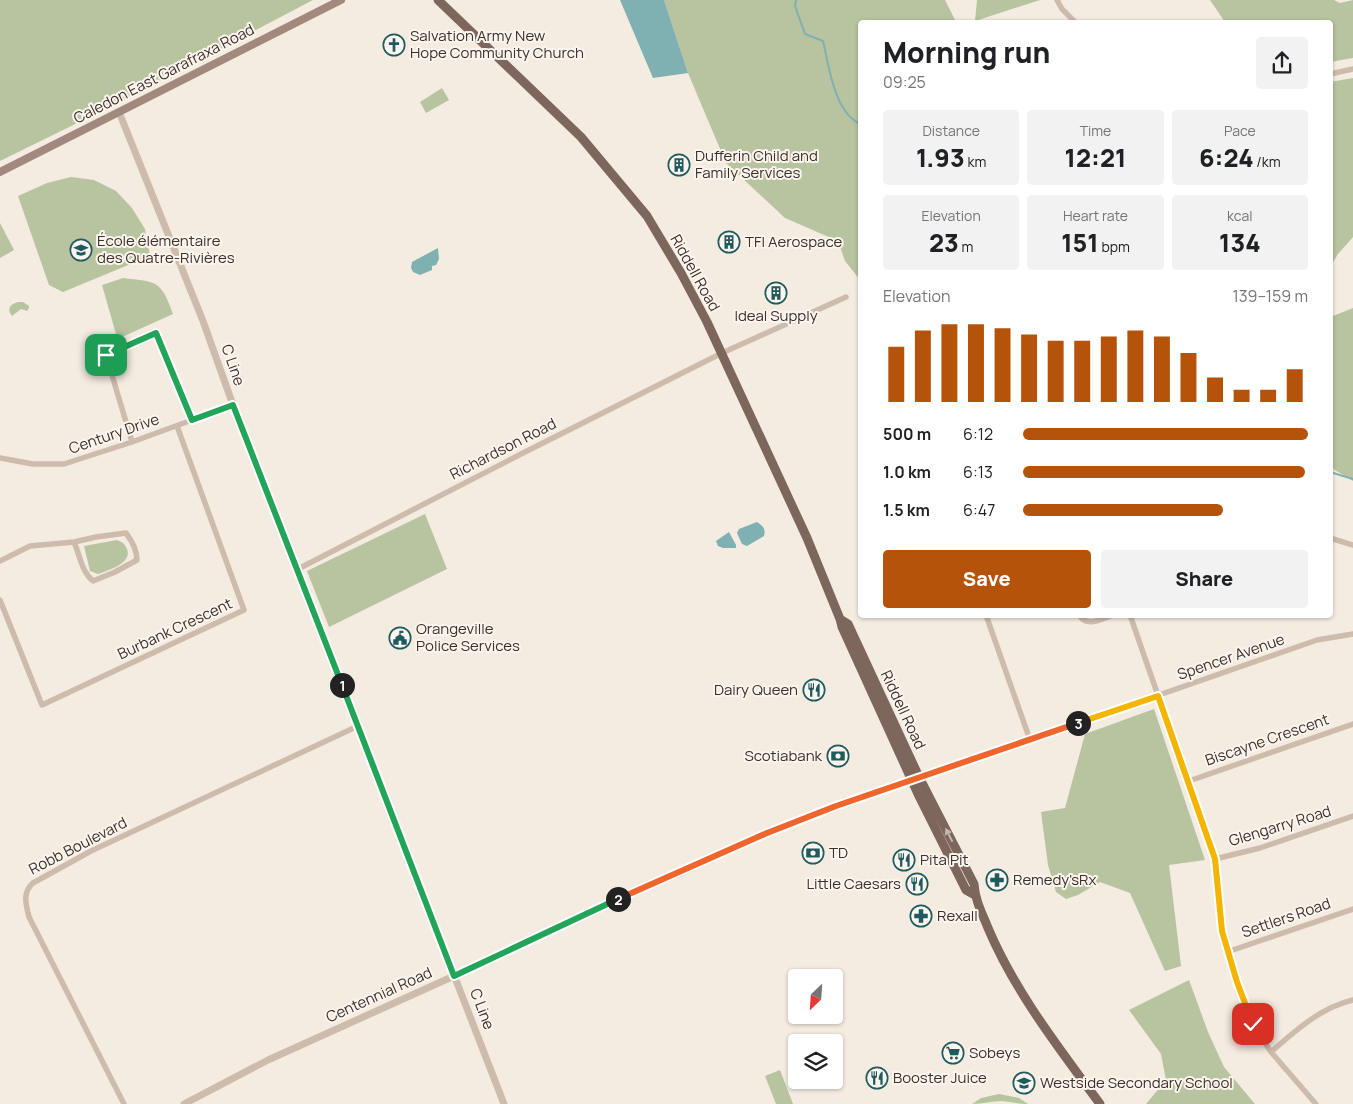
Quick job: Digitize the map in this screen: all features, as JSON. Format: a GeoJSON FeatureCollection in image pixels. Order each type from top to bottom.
{"type":"FeatureCollection","features":[{"type":"Feature","properties":{"kind":"main road","name":"Caledon East Garafraxa Road"},"geometry":{"type":"LineString","coordinates":[[0,172],[341,0]]}},
{"type":"Feature","properties":{"kind":"main road","name":"Riddell Road"},"geometry":{"type":"LineString","coordinates":[[438,0],[581,137],[647,216],[681,273],[722,353],[807,538],[842,627],[916,778],[966,890],[975,895],[999,954],[1025,999],[1100,1104]]}},
{"type":"Feature","properties":{"kind":"street"},"geometry":{"type":"LineString","coordinates":[[1057,0],[1062,9],[1073,20]]}},
{"type":"Feature","properties":{"kind":"street"},"geometry":{"type":"LineString","coordinates":[[1333,73],[1353,69]]}},
{"type":"Feature","properties":{"kind":"street","name":"C Line"},"geometry":{"type":"LineString","coordinates":[[119,112],[203,321],[233,405],[504,1104]]}},
{"type":"Feature","properties":{"kind":"street","name":"Richardson Road"},"geometry":{"type":"LineString","coordinates":[[298,569],[722,353],[846,297]]}},
{"type":"Feature","properties":{"kind":"street"},"geometry":{"type":"LineString","coordinates":[[132,442],[106,355],[156,333],[192,420]]}},
{"type":"Feature","properties":{"kind":"street","name":"Century Drive"},"geometry":{"type":"LineString","coordinates":[[0,458],[33,464],[64,464],[132,442],[233,405]]}},
{"type":"Feature","properties":{"kind":"street","name":"Burbank Crescent"},"geometry":{"type":"LineString","coordinates":[[0,600],[42,705],[244,610],[177,426]]}},
{"type":"Feature","properties":{"kind":"street"},"geometry":{"type":"LineString","coordinates":[[0,561],[30,546],[74,542],[126,533],[137,553],[137,560],[115,572],[92,581],[82,566],[74,542]]}},
{"type":"Feature","properties":{"kind":"street"},"geometry":{"type":"LineString","coordinates":[[1333,539],[1353,545]]}},
{"type":"Feature","properties":{"kind":"street"},"geometry":{"type":"LineString","coordinates":[[987,618],[1030,740]]}},
{"type":"Feature","properties":{"kind":"street"},"geometry":{"type":"LineString","coordinates":[[1081,618],[1090,622],[1103,618]]}},
{"type":"Feature","properties":{"kind":"street"},"geometry":{"type":"LineString","coordinates":[[1131,618],[1215,859],[1222,931],[1227,952],[1253,1024],[1271,1052],[1316,1104]]}},
{"type":"Feature","properties":{"kind":"street","name":"Spencer Avenue"},"geometry":{"type":"LineString","coordinates":[[916,778],[1317,640],[1353,634]]}},
{"type":"Feature","properties":{"kind":"street","name":"Biscayne Crescent"},"geometry":{"type":"LineString","coordinates":[[1189,781],[1353,724]]}},
{"type":"Feature","properties":{"kind":"street","name":"Robb Boulevard"},"geometry":{"type":"LineString","coordinates":[[124,1104],[29,917],[25,901],[28,888],[33,883],[91,851],[358,726]]}},
{"type":"Feature","properties":{"kind":"street","name":"Centennial Road"},"geometry":{"type":"LineString","coordinates":[[184,1104],[268,1060],[620,898],[767,833],[916,778]]}},
{"type":"Feature","properties":{"kind":"street","name":"Glengarry Road"},"geometry":{"type":"LineString","coordinates":[[1215,859],[1260,848],[1353,816]]}},
{"type":"Feature","properties":{"kind":"street","name":"Settlers Road"},"geometry":{"type":"LineString","coordinates":[[1227,952],[1353,908]]}},
{"type":"Feature","properties":{"kind":"street"},"geometry":{"type":"LineString","coordinates":[[1271,1052],[1315,1016],[1353,1000]]}},
{"type":"Feature","properties":{"kind":"green space"},"geometry":{"type":"Polygon","coordinates":[[[0,0],[313,0],[112,106],[0,161],[0,0]]]}},
{"type":"Feature","properties":{"kind":"green space"},"geometry":{"type":"Polygon","coordinates":[[[664,0],[945,0],[955,20],[858,20],[858,277],[845,261],[838,241],[785,218],[726,163],[688,73],[664,0]]]}},
{"type":"Feature","properties":{"kind":"green space"},"geometry":{"type":"Polygon","coordinates":[[[977,0],[1040,0],[978,20],[975,20],[977,0]]]}},
{"type":"Feature","properties":{"kind":"green space"},"geometry":{"type":"Polygon","coordinates":[[[1210,0],[1334,0],[1340,3],[1353,0],[1353,58],[1333,61],[1333,20],[1224,20],[1210,0]]]}},
{"type":"Feature","properties":{"kind":"green space"},"geometry":{"type":"Polygon","coordinates":[[[1353,78],[1353,237],[1333,262],[1333,81],[1353,78]]]}},
{"type":"Feature","properties":{"kind":"green space"},"geometry":{"type":"Polygon","coordinates":[[[442,88],[449,100],[426,113],[420,102],[442,88]]]}},
{"type":"Feature","properties":{"kind":"green space"},"geometry":{"type":"Polygon","coordinates":[[[71,177],[94,180],[116,191],[132,208],[145,229],[150,256],[63,292],[49,285],[18,196],[47,183],[71,177]]]}},
{"type":"Feature","properties":{"kind":"green space"},"geometry":{"type":"Polygon","coordinates":[[[0,223],[14,250],[0,258],[0,223]]]}},
{"type":"Feature","properties":{"kind":"green space"},"geometry":{"type":"Polygon","coordinates":[[[123,278],[151,282],[156,285],[165,295],[173,314],[122,337],[116,334],[102,285],[123,278]]]}},
{"type":"Feature","properties":{"kind":"green space"},"geometry":{"type":"Polygon","coordinates":[[[18,302],[23,302],[29,308],[27,311],[21,309],[12,316],[10,307],[18,302]]]}},
{"type":"Feature","properties":{"kind":"green space"},"geometry":{"type":"Polygon","coordinates":[[[1353,308],[1353,481],[1333,469],[1333,316],[1353,308]]]}},
{"type":"Feature","properties":{"kind":"green space"},"geometry":{"type":"Polygon","coordinates":[[[425,514],[447,569],[329,627],[307,571],[425,514]]]}},
{"type":"Feature","properties":{"kind":"green space"},"geometry":{"type":"Polygon","coordinates":[[[117,540],[124,544],[128,553],[124,562],[98,574],[90,571],[84,546],[117,540]]]}},
{"type":"Feature","properties":{"kind":"green space"},"geometry":{"type":"Polygon","coordinates":[[[1154,709],[1205,860],[1169,865],[1181,966],[1165,971],[1130,893],[1100,882],[1078,895],[1066,899],[1056,892],[1048,865],[1041,812],[1065,808],[1085,734],[1154,709]]]}},
{"type":"Feature","properties":{"kind":"green space"},"geometry":{"type":"Polygon","coordinates":[[[1189,980],[1208,1032],[1224,1067],[1255,1104],[1146,1104],[1166,1080],[1161,1054],[1129,1010],[1189,980]]]}},
{"type":"Feature","properties":{"kind":"green space"},"geometry":{"type":"Polygon","coordinates":[[[780,1070],[793,1104],[776,1104],[765,1076],[780,1070]]]}},
{"type":"Feature","properties":{"kind":"green space"},"geometry":{"type":"Polygon","coordinates":[[[999,1094],[1019,1098],[1028,1104],[1002,1101],[972,1104],[981,1098],[999,1094]]]}},
{"type":"Feature","properties":{"kind":"water"},"geometry":{"type":"Polygon","coordinates":[[[620,0],[664,0],[688,73],[653,78],[620,0]]]}},
{"type":"Feature","properties":{"kind":"water"},"geometry":{"type":"Polygon","coordinates":[[[438,248],[439,259],[436,265],[432,266],[432,270],[420,275],[413,272],[411,268],[412,262],[438,248]]]}},
{"type":"Feature","properties":{"kind":"water"},"geometry":{"type":"Polygon","coordinates":[[[757,522],[764,528],[764,536],[747,546],[742,544],[737,533],[739,529],[757,522]]]}},
{"type":"Feature","properties":{"kind":"water"},"geometry":{"type":"Polygon","coordinates":[[[729,532],[736,548],[718,546],[716,541],[729,532]]]}},
{"type":"Feature","properties":{"kind":"waterway"},"geometry":{"type":"LineString","coordinates":[[796,0],[795,6],[805,34],[823,41],[830,75],[838,99],[851,118],[858,123]]}},
{"type":"Feature","properties":{"kind":"waterway"},"geometry":{"type":"LineString","coordinates":[[1333,473],[1353,479]]}},
{"type":"Feature","properties":{"kind":"place","name":"Salvation Army New Hope Community Church"},"geometry":{"type":"Point","coordinates":[394,45]}},
{"type":"Feature","properties":{"kind":"place","name":"Dufferin Child and Family Services"},"geometry":{"type":"Point","coordinates":[679,165]}},
{"type":"Feature","properties":{"kind":"place","name":"TFI Aerospace"},"geometry":{"type":"Point","coordinates":[729,242]}},
{"type":"Feature","properties":{"kind":"place","name":"École élémentaire des Quatre-Rivières"},"geometry":{"type":"Point","coordinates":[81,250]}},
{"type":"Feature","properties":{"kind":"place","name":"Ideal Supply"},"geometry":{"type":"Point","coordinates":[776,293]}},
{"type":"Feature","properties":{"kind":"place","name":"Orangeville Police Services"},"geometry":{"type":"Point","coordinates":[400,638]}},
{"type":"Feature","properties":{"kind":"place","name":"Dairy Queen"},"geometry":{"type":"Point","coordinates":[814,690]}},
{"type":"Feature","properties":{"kind":"place","name":"Scotiabank"},"geometry":{"type":"Point","coordinates":[838,756]}},
{"type":"Feature","properties":{"kind":"place","name":"TD"},"geometry":{"type":"Point","coordinates":[813,853]}},
{"type":"Feature","properties":{"kind":"place","name":"Pita Pit"},"geometry":{"type":"Point","coordinates":[904,860]}},
{"type":"Feature","properties":{"kind":"place","name":"Remedy'sRx"},"geometry":{"type":"Point","coordinates":[997,880]}},
{"type":"Feature","properties":{"kind":"place","name":"Little Caesars"},"geometry":{"type":"Point","coordinates":[917,884]}},
{"type":"Feature","properties":{"kind":"place","name":"Rexall"},"geometry":{"type":"Point","coordinates":[921,916]}},
{"type":"Feature","properties":{"kind":"place","name":"Sobeys"},"geometry":{"type":"Point","coordinates":[953,1053]}},
{"type":"Feature","properties":{"kind":"place","name":"Booster Juice"},"geometry":{"type":"Point","coordinates":[877,1078]}},
{"type":"Feature","properties":{"kind":"place","name":"Westside Secondary School"},"geometry":{"type":"Point","coordinates":[1024,1083]}},
{"type":"Feature","properties":{"kind":"route"},"geometry":{"type":"LineString","coordinates":[[106,355],[156,333],[192,420],[233,405],[454,976],[626,895],[767,833],[836,806],[1158,696],[1215,859],[1222,931],[1227,952],[1253,1024]]}}]}
